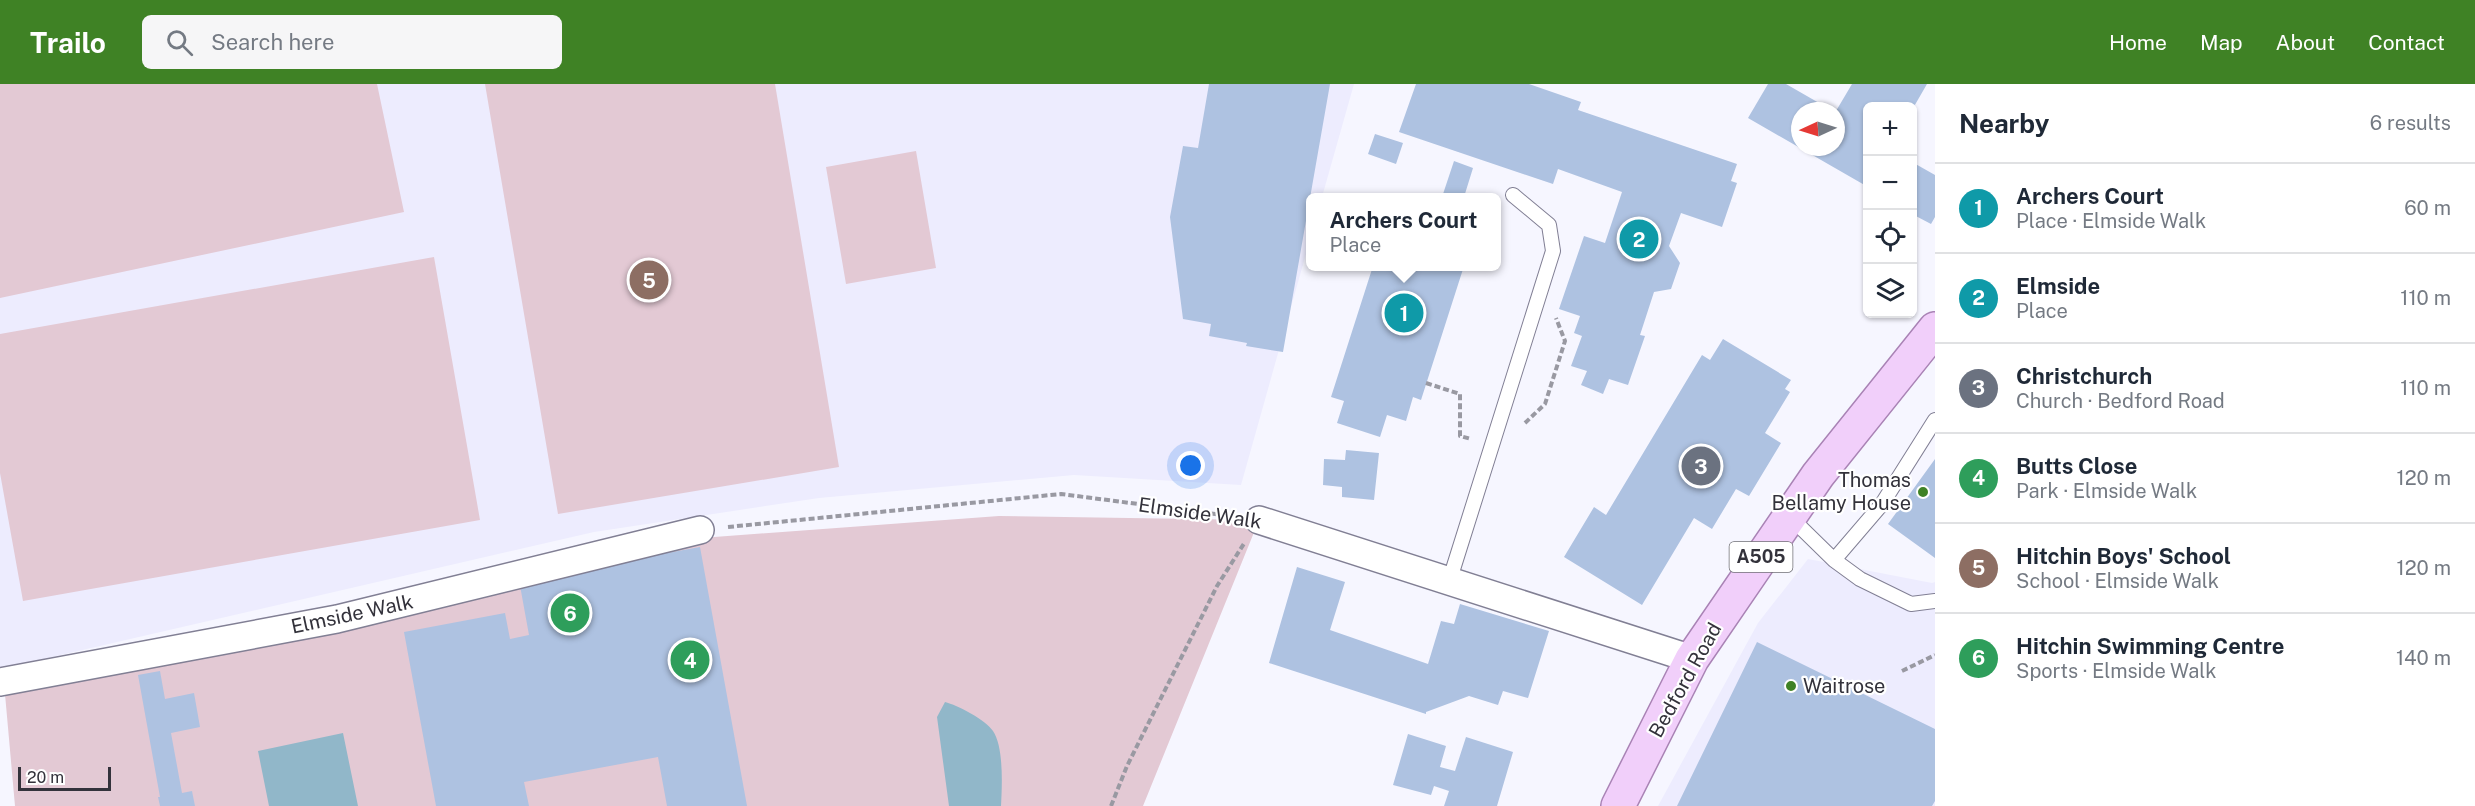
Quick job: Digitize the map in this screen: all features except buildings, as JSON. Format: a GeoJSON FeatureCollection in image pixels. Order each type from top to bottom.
{"type":"FeatureCollection","features":[{"type":"Feature","properties":{"kind":"main road","name":"Bedford Road"},"geometry":{"type":"LineString","coordinates":[[1618,806],[1692,659],[1818,475],[1932,339]]}},
{"type":"Feature","properties":{"kind":"street","name":"Elmside Walk"},"geometry":{"type":"LineString","coordinates":[[1259,520],[1692,659]]}},
{"type":"Feature","properties":{"kind":"street","name":"Elmside Walk"},"geometry":{"type":"LineString","coordinates":[[0,682],[337,619],[700,530]]}},
{"type":"Feature","properties":{"kind":"lane"},"geometry":{"type":"LineString","coordinates":[[1449,582],[1552,252],[1549,225],[1513,195]]}},
{"type":"Feature","properties":{"kind":"lane"},"geometry":{"type":"LineString","coordinates":[[1834,560],[1882,504],[1935,420]]}},
{"type":"Feature","properties":{"kind":"lane"},"geometry":{"type":"LineString","coordinates":[[1789,516],[1834,560],[1860,579],[1911,604],[1935,601]]}},
{"type":"Feature","properties":{"kind":"path"},"geometry":{"type":"LineString","coordinates":[[1522,431],[1525,421],[1545,404],[1565,341],[1555,314]]}},
{"type":"Feature","properties":{"kind":"path"},"geometry":{"type":"LineString","coordinates":[[1426,383],[1460,394],[1460,436],[1492,446]]}},
{"type":"Feature","properties":{"kind":"path","name":"Elmside Walk"},"geometry":{"type":"LineString","coordinates":[[760,524],[1062,494],[1259,520]]}},
{"type":"Feature","properties":{"kind":"path"},"geometry":{"type":"LineString","coordinates":[[1111,806],[1126,766],[1217,586],[1259,520]]}},
{"type":"Feature","properties":{"kind":"path"},"geometry":{"type":"LineString","coordinates":[[1902,671],[1935,655]]}},
{"type":"Feature","properties":{"kind":"shaded area"},"geometry":{"type":"Polygon","coordinates":[[[0,84],[1354,84],[1323,193],[1306,193],[1306,254],[1241,485],[1074,475],[819,498],[594,532],[0,669],[0,84]]]}},
{"type":"Feature","properties":{"kind":"shaded area"},"geometry":{"type":"Polygon","coordinates":[[[0,84],[377,84],[404,212],[0,298],[0,84]]]}},
{"type":"Feature","properties":{"kind":"shaded area"},"geometry":{"type":"Polygon","coordinates":[[[485,84],[775,84],[839,467],[558,514],[485,84]]]}},
{"type":"Feature","properties":{"kind":"shaded area"},"geometry":{"type":"Polygon","coordinates":[[[916,151],[936,268],[846,284],[826,167],[916,151]]]}},
{"type":"Feature","properties":{"kind":"shaded area"},"geometry":{"type":"Polygon","coordinates":[[[434,257],[480,520],[23,601],[0,473],[0,334],[434,257]]]}},
{"type":"Feature","properties":{"kind":"shaded area"},"geometry":{"type":"Polygon","coordinates":[[[999,516],[1259,520],[1143,806],[15,806],[5,694],[701,538],[999,516]]]}},
{"type":"Feature","properties":{"kind":"shaded area"},"geometry":{"type":"Polygon","coordinates":[[[1808,559],[1935,582],[1935,806],[1658,806],[1758,623],[1808,559]]]}},
{"type":"Feature","properties":{"kind":"water"},"geometry":{"type":"Polygon","coordinates":[[[945,702],[957,706],[984,722],[997,738],[1001,757],[1001,806],[949,806],[937,717],[945,702]]]}},
{"type":"Feature","properties":{"kind":"water"},"geometry":{"type":"Polygon","coordinates":[[[343,733],[358,806],[269,806],[258,751],[343,733]]]}},
{"type":"Feature","properties":{"kind":"place","name":"Elmside"},"geometry":{"type":"Point","coordinates":[1639,239]}},
{"type":"Feature","properties":{"kind":"place","name":"Hitchin Boys' School"},"geometry":{"type":"Point","coordinates":[649,280]}},
{"type":"Feature","properties":{"kind":"place","name":"Archers Court"},"geometry":{"type":"Point","coordinates":[1404,313]}},
{"type":"Feature","properties":{"kind":"place","name":"Christchurch"},"geometry":{"type":"Point","coordinates":[1701,466]}},
{"type":"Feature","properties":{"kind":"place","name":"Thomas Bellamy House"},"geometry":{"type":"Point","coordinates":[1923,492]}},
{"type":"Feature","properties":{"kind":"place","name":"Hitchin Swimming Centre"},"geometry":{"type":"Point","coordinates":[570,613]}},
{"type":"Feature","properties":{"kind":"place","name":"Butts Close"},"geometry":{"type":"Point","coordinates":[690,660]}},
{"type":"Feature","properties":{"kind":"place","name":"Waitrose"},"geometry":{"type":"Point","coordinates":[1791,686]}}]}
